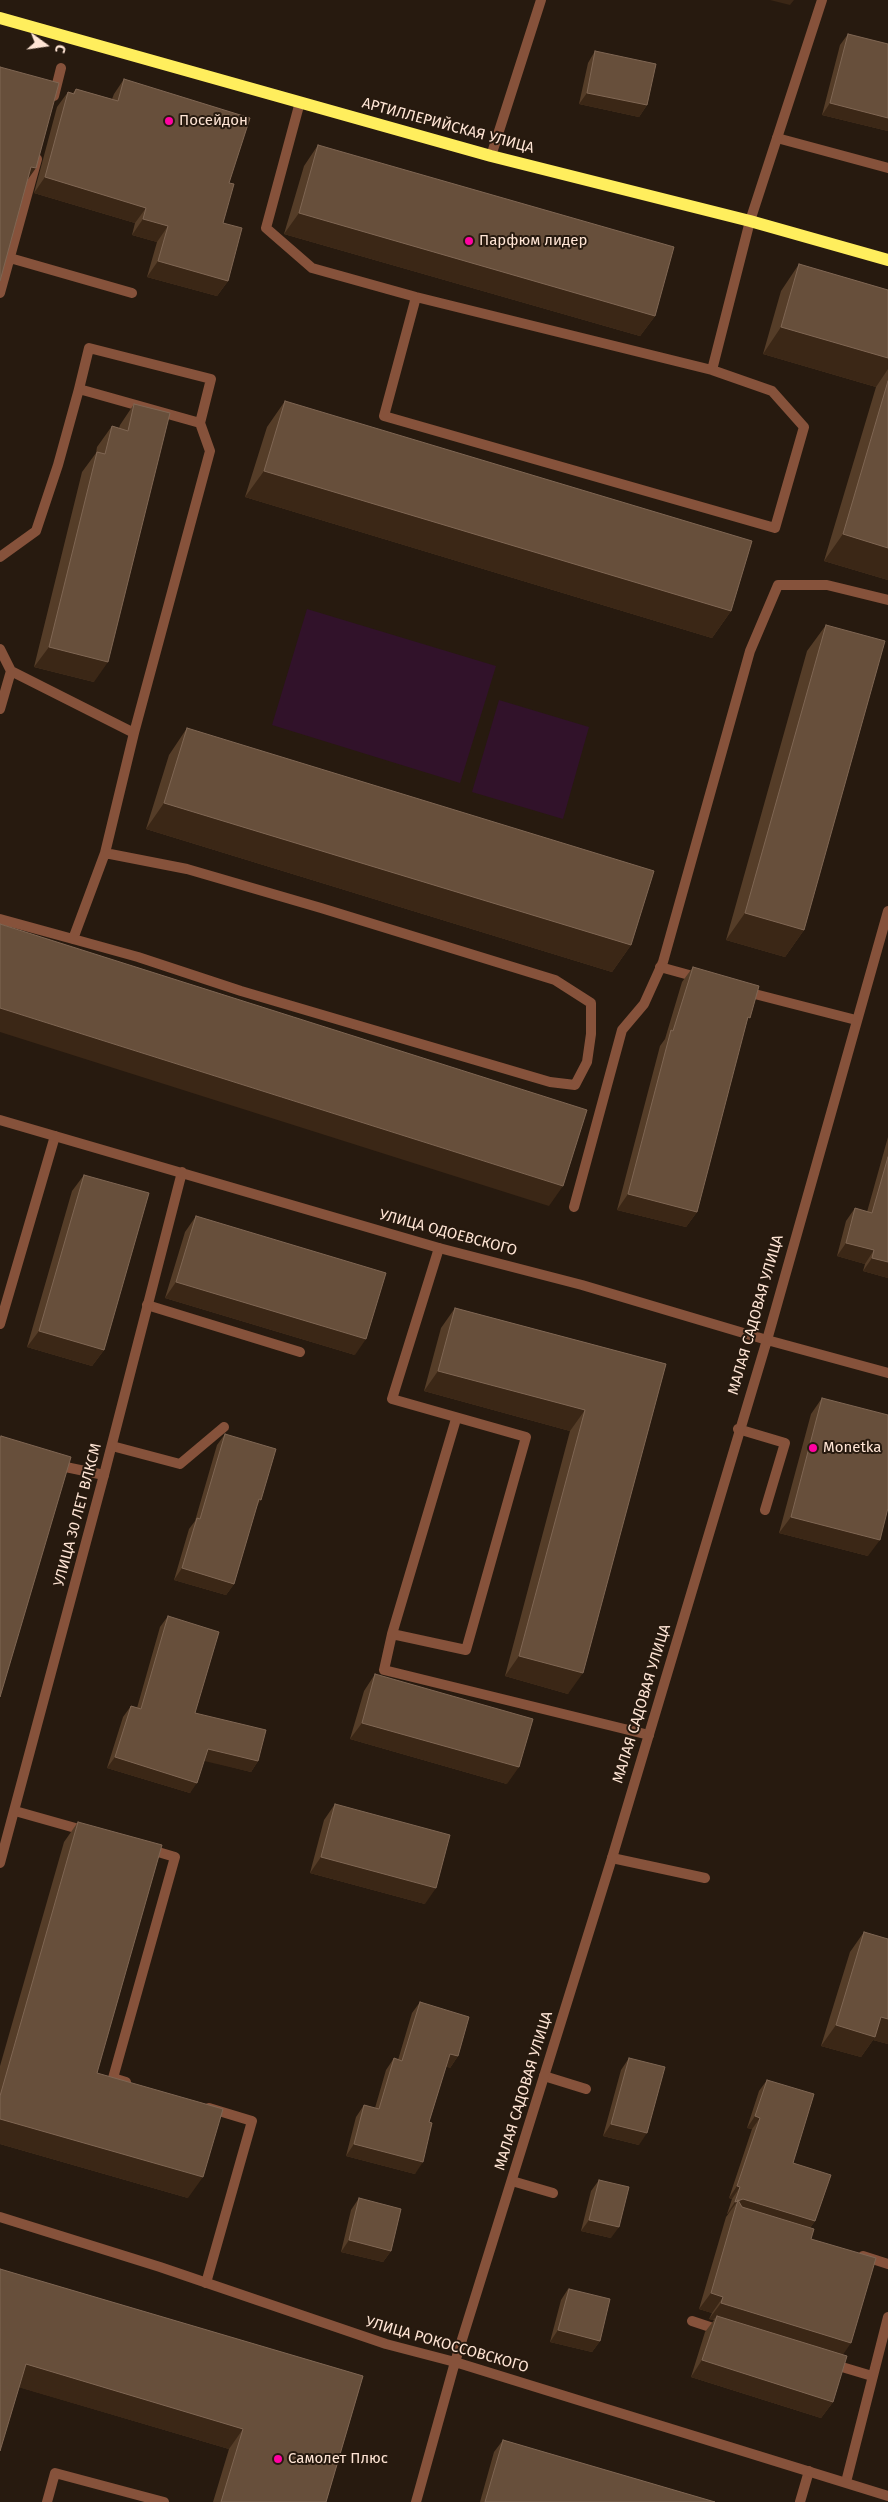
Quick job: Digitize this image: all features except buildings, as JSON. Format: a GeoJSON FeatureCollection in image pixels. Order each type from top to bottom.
{"type":"FeatureCollection","features":[{"type":"Feature","properties":{"kind":"main road","name":"АРТИЛЛЕРИЙСКАЯ УЛИЦА"},"geometry":{"type":"LineString","coordinates":[[0,18],[491,156],[750,221],[888,260]]}},
{"type":"Feature","properties":{"kind":"street"},"geometry":{"type":"LineString","coordinates":[[491,156],[541,0]]}},
{"type":"Feature","properties":{"kind":"street"},"geometry":{"type":"LineString","coordinates":[[712,370],[750,221],[822,0]]}},
{"type":"Feature","properties":{"kind":"street"},"geometry":{"type":"LineString","coordinates":[[51,106],[61,68]]}},
{"type":"Feature","properties":{"kind":"street"},"geometry":{"type":"LineString","coordinates":[[300,102],[266,228],[312,268],[416,297],[712,370],[772,391],[804,428],[775,528],[384,416],[416,297]]}},
{"type":"Feature","properties":{"kind":"street"},"geometry":{"type":"LineString","coordinates":[[777,138],[888,168]]}},
{"type":"Feature","properties":{"kind":"street"},"geometry":{"type":"LineString","coordinates":[[0,293],[41,144]]}},
{"type":"Feature","properties":{"kind":"street"},"geometry":{"type":"LineString","coordinates":[[10,258],[132,293]]}},
{"type":"Feature","properties":{"kind":"street"},"geometry":{"type":"LineString","coordinates":[[0,557],[36,531],[58,465],[89,348],[211,379],[200,423],[210,451],[134,733],[105,852],[73,940]]}},
{"type":"Feature","properties":{"kind":"street"},"geometry":{"type":"LineString","coordinates":[[79,389],[200,423]]}},
{"type":"Feature","properties":{"kind":"street"},"geometry":{"type":"LineString","coordinates":[[574,1207],[622,1030],[644,1004],[660,967],[750,651],[778,585],[827,585],[888,600]]}},
{"type":"Feature","properties":{"kind":"street"},"geometry":{"type":"LineString","coordinates":[[0,649],[11,671],[134,733]]}},
{"type":"Feature","properties":{"kind":"street"},"geometry":{"type":"LineString","coordinates":[[0,709],[11,671]]}},
{"type":"Feature","properties":{"kind":"street"},"geometry":{"type":"LineString","coordinates":[[0,919],[138,957],[241,990],[550,1082],[576,1084],[587,1062],[591,1034],[592,1003],[555,980],[187,869],[105,852]]}},
{"type":"Feature","properties":{"kind":"street","name":"МАЛАЯ САДОВАЯ УЛИЦА"},"geometry":{"type":"LineString","coordinates":[[416,2502],[456,2362],[612,1858],[738,1430],[767,1340],[888,912]]}},
{"type":"Feature","properties":{"kind":"street"},"geometry":{"type":"LineString","coordinates":[[660,967],[713,982]]}},
{"type":"Feature","properties":{"kind":"street"},"geometry":{"type":"LineString","coordinates":[[731,987],[856,1020]]}},
{"type":"Feature","properties":{"kind":"street","name":"УЛИЦА ОДОЕВСКОГО"},"geometry":{"type":"LineString","coordinates":[[0,1120],[439,1248],[582,1285],[767,1340],[888,1373]]}},
{"type":"Feature","properties":{"kind":"street"},"geometry":{"type":"LineString","coordinates":[[0,1324],[55,1136]]}},
{"type":"Feature","properties":{"kind":"street","name":"УЛИЦА 30 ЛЕТ ВЛКСМ"},"geometry":{"type":"LineString","coordinates":[[0,1864],[112,1446],[182,1172]]}},
{"type":"Feature","properties":{"kind":"street"},"geometry":{"type":"LineString","coordinates":[[392,1634],[466,1650],[526,1437],[456,1419],[392,1399],[439,1248]]}},
{"type":"Feature","properties":{"kind":"street"},"geometry":{"type":"LineString","coordinates":[[147,1305],[300,1352]]}},
{"type":"Feature","properties":{"kind":"street"},"geometry":{"type":"LineString","coordinates":[[456,1419],[392,1634],[384,1670],[649,1735]]}},
{"type":"Feature","properties":{"kind":"street"},"geometry":{"type":"LineString","coordinates":[[112,1446],[180,1464],[224,1427]]}},
{"type":"Feature","properties":{"kind":"street"},"geometry":{"type":"LineString","coordinates":[[738,1430],[785,1443],[765,1510]]}},
{"type":"Feature","properties":{"kind":"street"},"geometry":{"type":"LineString","coordinates":[[43,1462],[104,1475]]}},
{"type":"Feature","properties":{"kind":"street"},"geometry":{"type":"LineString","coordinates":[[15,1810],[100,1835]]}},
{"type":"Feature","properties":{"kind":"street"},"geometry":{"type":"LineString","coordinates":[[137,1846],[175,1857],[113,2078],[141,2086]]}},
{"type":"Feature","properties":{"kind":"street"},"geometry":{"type":"LineString","coordinates":[[612,1858],[705,1878]]}},
{"type":"Feature","properties":{"kind":"street"},"geometry":{"type":"LineString","coordinates":[[544,2076],[586,2088]]}},
{"type":"Feature","properties":{"kind":"street"},"geometry":{"type":"LineString","coordinates":[[196,2104],[252,2121],[206,2283]]}},
{"type":"Feature","properties":{"kind":"street"},"geometry":{"type":"LineString","coordinates":[[512,2182],[553,2194]]}},
{"type":"Feature","properties":{"kind":"street","name":"УЛИЦА РОКОССОВСКОГО"},"geometry":{"type":"LineString","coordinates":[[0,2217],[206,2283],[386,2344],[456,2362],[888,2496]]}},
{"type":"Feature","properties":{"kind":"street"},"geometry":{"type":"LineString","coordinates":[[852,2253],[888,2264]]}},
{"type":"Feature","properties":{"kind":"street"},"geometry":{"type":"LineString","coordinates":[[846,2482],[888,2317]]}},
{"type":"Feature","properties":{"kind":"street"},"geometry":{"type":"LineString","coordinates":[[692,2321],[730,2333]]}},
{"type":"Feature","properties":{"kind":"street"},"geometry":{"type":"LineString","coordinates":[[824,2362],[872,2376]]}},
{"type":"Feature","properties":{"kind":"street"},"geometry":{"type":"LineString","coordinates":[[800,2502],[809,2471]]}},
{"type":"Feature","properties":{"kind":"street"},"geometry":{"type":"LineString","coordinates":[[47,2502],[55,2473],[164,2502]]}},
{"type":"Feature","properties":{"kind":"shaded area"},"geometry":{"type":"Polygon","coordinates":[[[307,609],[496,666],[460,783],[272,725],[307,609]]]}},
{"type":"Feature","properties":{"kind":"shaded area"},"geometry":{"type":"Polygon","coordinates":[[[499,700],[589,727],[563,819],[472,792],[499,700]]]}},
{"type":"Feature","properties":{"kind":"place","name":"Посейдон"},"geometry":{"type":"Point","coordinates":[169,121]}},
{"type":"Feature","properties":{"kind":"place","name":"Парфюм лидер"},"geometry":{"type":"Point","coordinates":[469,241]}},
{"type":"Feature","properties":{"kind":"place","name":"Monetka"},"geometry":{"type":"Point","coordinates":[813,1448]}},
{"type":"Feature","properties":{"kind":"place","name":"Самолет Плюс"},"geometry":{"type":"Point","coordinates":[278,2459]}}]}
